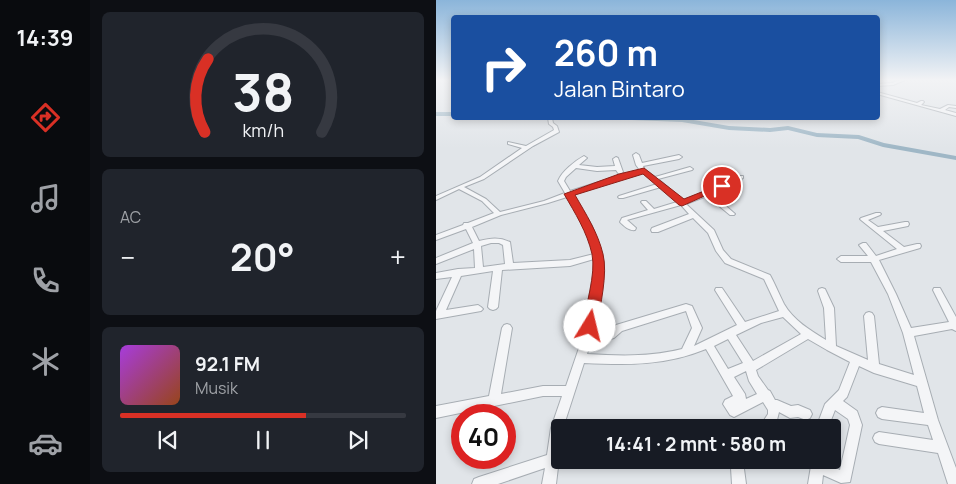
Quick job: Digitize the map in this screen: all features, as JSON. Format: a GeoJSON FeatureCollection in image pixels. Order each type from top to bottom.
{"type":"FeatureCollection","features":[{"type":"Feature","properties":{"kind":"street"},"geometry":{"type":"LineString","coordinates":[[918,103],[956,115]]}},
{"type":"Feature","properties":{"kind":"street"},"geometry":{"type":"LineString","coordinates":[[942,111],[948,106],[956,108]]}},
{"type":"Feature","properties":{"kind":"street"},"geometry":{"type":"LineString","coordinates":[[436,198],[482,178],[526,148],[557,131],[555,126],[551,124],[550,120]]}},
{"type":"Feature","properties":{"kind":"street"},"geometry":{"type":"LineString","coordinates":[[510,143],[526,148]]}},
{"type":"Feature","properties":{"kind":"street"},"geometry":{"type":"LineString","coordinates":[[636,155],[642,168],[682,203],[711,232],[720,251],[728,261],[767,277],[785,313],[809,334],[874,368],[921,382]]}},
{"type":"Feature","properties":{"kind":"street"},"geometry":{"type":"LineString","coordinates":[[436,238],[499,214],[569,194],[679,157]]}},
{"type":"Feature","properties":{"kind":"street"},"geometry":{"type":"LineString","coordinates":[[560,419],[586,342],[598,270],[598,255],[588,226],[561,180],[584,158]]}},
{"type":"Feature","properties":{"kind":"street"},"geometry":{"type":"LineString","coordinates":[[616,159],[622,176]]}},
{"type":"Feature","properties":{"kind":"street"},"geometry":{"type":"LineString","coordinates":[[574,166],[593,169],[619,168]]}},
{"type":"Feature","properties":{"kind":"street"},"geometry":{"type":"LineString","coordinates":[[654,179],[690,169]]}},
{"type":"Feature","properties":{"kind":"street"},"geometry":{"type":"LineString","coordinates":[[632,228],[624,222],[624,219],[682,203],[741,177]]}},
{"type":"Feature","properties":{"kind":"street"},"geometry":{"type":"LineString","coordinates":[[621,197],[662,185]]}},
{"type":"Feature","properties":{"kind":"street"},"geometry":{"type":"LineString","coordinates":[[459,187],[484,200],[499,214]]}},
{"type":"Feature","properties":{"kind":"street"},"geometry":{"type":"LineString","coordinates":[[708,193],[732,214]]}},
{"type":"Feature","properties":{"kind":"street"},"geometry":{"type":"LineString","coordinates":[[644,202],[652,211]]}},
{"type":"Feature","properties":{"kind":"street"},"geometry":{"type":"LineString","coordinates":[[878,214],[863,219],[903,250]]}},
{"type":"Feature","properties":{"kind":"street"},"geometry":{"type":"LineString","coordinates":[[655,230],[693,215]]}},
{"type":"Feature","properties":{"kind":"street"},"geometry":{"type":"LineString","coordinates":[[877,230],[905,224]]}},
{"type":"Feature","properties":{"kind":"street"},"geometry":{"type":"LineString","coordinates":[[467,225],[477,244],[478,270]]}},
{"type":"Feature","properties":{"kind":"street"},"geometry":{"type":"LineString","coordinates":[[436,261],[477,244],[505,242],[509,266]]}},
{"type":"Feature","properties":{"kind":"street"},"geometry":{"type":"LineString","coordinates":[[863,245],[874,259],[892,294],[908,333],[932,420],[955,484]]}},
{"type":"Feature","properties":{"kind":"street"},"geometry":{"type":"LineString","coordinates":[[841,259],[874,259],[917,246]]}},
{"type":"Feature","properties":{"kind":"street"},"geometry":{"type":"LineString","coordinates":[[436,276],[498,267],[570,263],[598,255]]}},
{"type":"Feature","properties":{"kind":"street"},"geometry":{"type":"LineString","coordinates":[[493,307],[498,267]]}},
{"type":"Feature","properties":{"kind":"street"},"geometry":{"type":"LineString","coordinates":[[437,315],[458,272]]}},
{"type":"Feature","properties":{"kind":"street"},"geometry":{"type":"LineString","coordinates":[[719,290],[743,326]]}},
{"type":"Feature","properties":{"kind":"street"},"geometry":{"type":"LineString","coordinates":[[908,333],[955,325],[937,290]]}},
{"type":"Feature","properties":{"kind":"street"},"geometry":{"type":"LineString","coordinates":[[822,291],[829,308],[831,346]]}},
{"type":"Feature","properties":{"kind":"street"},"geometry":{"type":"LineString","coordinates":[[586,342],[611,335],[619,328],[687,307],[697,328],[685,352]]}},
{"type":"Feature","properties":{"kind":"street"},"geometry":{"type":"LineString","coordinates":[[437,315],[478,308]]}},
{"type":"Feature","properties":{"kind":"street"},"geometry":{"type":"LineString","coordinates":[[581,358],[644,360],[685,352],[708,344],[743,326],[769,316],[785,313]]}},
{"type":"Feature","properties":{"kind":"street"},"geometry":{"type":"LineString","coordinates":[[869,316],[874,368]]}},
{"type":"Feature","properties":{"kind":"street"},"geometry":{"type":"LineString","coordinates":[[494,400],[507,328]]}},
{"type":"Feature","properties":{"kind":"street"},"geometry":{"type":"LineString","coordinates":[[730,334],[750,367],[753,378],[774,409],[771,419]]}},
{"type":"Feature","properties":{"kind":"street"},"geometry":{"type":"LineString","coordinates":[[727,376],[750,367],[809,334]]}},
{"type":"Feature","properties":{"kind":"street"},"geometry":{"type":"LineString","coordinates":[[708,344],[741,398],[729,404],[734,411],[766,395]]}},
{"type":"Feature","properties":{"kind":"street"},"geometry":{"type":"LineString","coordinates":[[825,419],[829,408],[843,393],[856,360]]}},
{"type":"Feature","properties":{"kind":"street"},"geometry":{"type":"LineString","coordinates":[[436,412],[543,391],[568,391]]}},
{"type":"Feature","properties":{"kind":"street"},"geometry":{"type":"LineString","coordinates":[[827,469],[841,478],[845,477],[856,425],[853,415],[835,403]]}},
{"type":"Feature","properties":{"kind":"street"},"geometry":{"type":"LineString","coordinates":[[774,409],[777,405],[790,412],[798,411],[806,414]]}},
{"type":"Feature","properties":{"kind":"street"},"geometry":{"type":"LineString","coordinates":[[882,413],[932,420]]}},
{"type":"Feature","properties":{"kind":"street"},"geometry":{"type":"LineString","coordinates":[[879,438],[942,448]]}},
{"type":"Feature","properties":{"kind":"street"},"geometry":{"type":"LineString","coordinates":[[479,484],[551,460]]}},
{"type":"Feature","properties":{"kind":"street"},"geometry":{"type":"LineString","coordinates":[[549,484],[551,469]]}},
{"type":"Feature","properties":{"kind":"street"},"geometry":{"type":"LineString","coordinates":[[737,469],[739,484]]}},
{"type":"Feature","properties":{"kind":"street"},"geometry":{"type":"LineString","coordinates":[[814,484],[816,469]]}},
{"type":"Feature","properties":{"kind":"waterway"},"geometry":{"type":"LineString","coordinates":[[436,114],[451,114]]}},
{"type":"Feature","properties":{"kind":"waterway"},"geometry":{"type":"LineString","coordinates":[[682,120],[729,128],[770,130],[788,128],[817,135],[859,137],[883,145],[956,158]]}},
{"type":"Feature","properties":{"kind":"route"},"geometry":{"type":"LineString","coordinates":[[590,326],[598,270],[598,255],[588,226],[569,194],[622,176],[644,171],[682,203],[722,186]]}}]}
